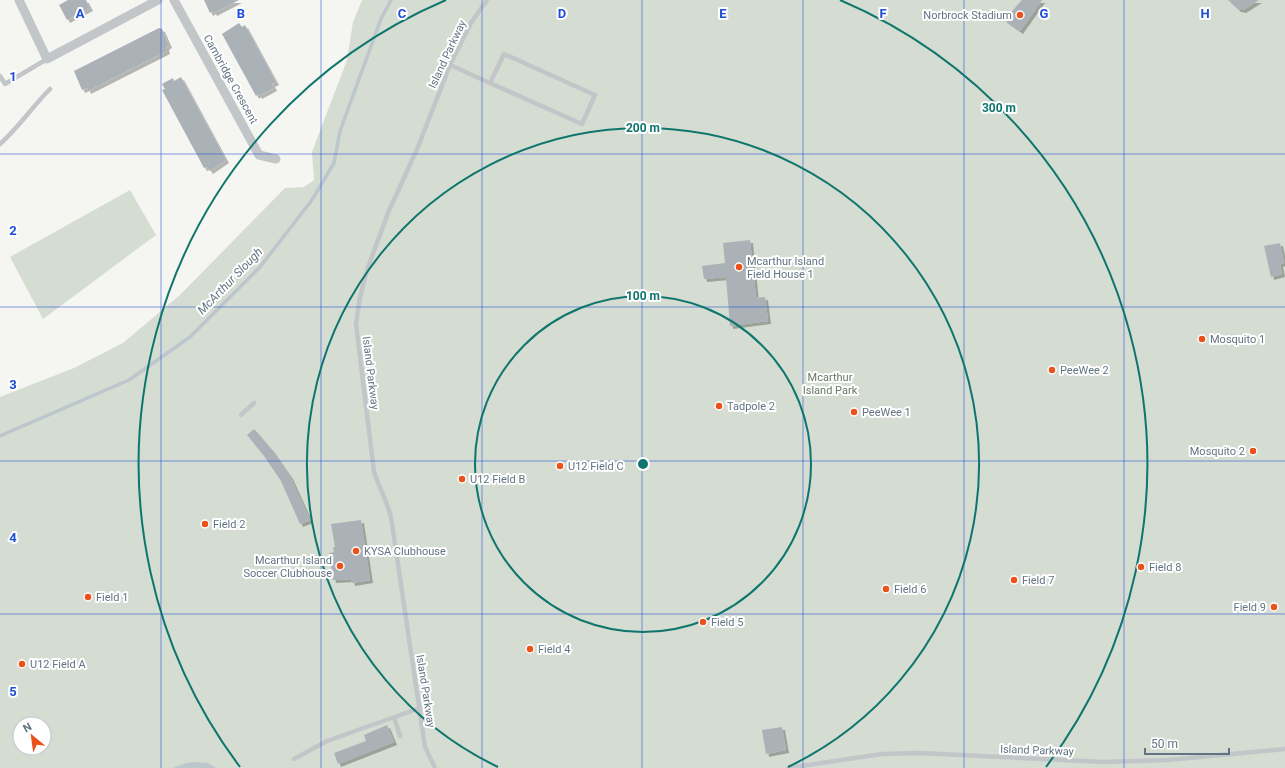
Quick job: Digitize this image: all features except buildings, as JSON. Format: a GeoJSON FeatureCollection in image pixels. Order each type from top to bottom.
{"type":"FeatureCollection","features":[{"type":"Feature","properties":{"kind":"street"},"geometry":{"type":"LineString","coordinates":[[19,0],[47,58],[158,0]]}},
{"type":"Feature","properties":{"kind":"street","name":"Cambridge Crescent"},"geometry":{"type":"LineString","coordinates":[[174,0],[259,155],[276,159]]}},
{"type":"Feature","properties":{"kind":"lane","name":"Island Parkway"},"geometry":{"type":"LineString","coordinates":[[435,768],[425,747],[391,516],[388,503],[379,488],[374,472],[356,324],[367,270],[388,213],[418,147],[450,65],[471,23],[487,0]]}},
{"type":"Feature","properties":{"kind":"lane"},"geometry":{"type":"LineString","coordinates":[[450,65],[490,83],[582,124],[595,95],[504,54],[490,83]]}},
{"type":"Feature","properties":{"kind":"lane"},"geometry":{"type":"LineString","coordinates":[[0,76],[5,84],[47,58]]}},
{"type":"Feature","properties":{"kind":"lane"},"geometry":{"type":"LineString","coordinates":[[0,144],[18,128],[32,107],[50,89]]}},
{"type":"Feature","properties":{"kind":"lane"},"geometry":{"type":"LineString","coordinates":[[241,414],[254,404]]}},
{"type":"Feature","properties":{"kind":"lane"},"geometry":{"type":"LineString","coordinates":[[294,758],[327,740],[420,708]]}},
{"type":"Feature","properties":{"kind":"lane"},"geometry":{"type":"LineString","coordinates":[[394,717],[400,736]]}},
{"type":"Feature","properties":{"kind":"lane","name":"Island Parkway"},"geometry":{"type":"LineString","coordinates":[[788,768],[882,754],[919,753],[1104,762],[1168,760],[1285,749]]}},
{"type":"Feature","properties":{"kind":"green space","name":"Mcarthur Island Park"},"geometry":{"type":"Polygon","coordinates":[[[362,0],[1285,0],[1285,768],[0,768],[0,397],[74,368],[123,343],[180,295],[285,188],[304,187],[314,180],[312,152],[347,60],[353,22],[362,0]]]}},
{"type":"Feature","properties":{"kind":"green space"},"geometry":{"type":"Polygon","coordinates":[[[130,190],[156,235],[43,319],[10,257],[130,190]]]}},
{"type":"Feature","properties":{"kind":"shaded area"},"geometry":{"type":"Polygon","coordinates":[[[186,763],[208,763],[216,768],[173,768],[186,763]]]}},
{"type":"Feature","properties":{"kind":"waterway","name":"McArthur Slough"},"geometry":{"type":"LineString","coordinates":[[0,436],[129,380],[190,337],[260,267],[312,200],[334,163],[340,131],[381,19],[391,0]]}},
{"type":"Feature","properties":{"kind":"place","name":"Norbrock Stadium"},"geometry":{"type":"Point","coordinates":[1020,15]}},
{"type":"Feature","properties":{"kind":"place","name":"Mcarthur Island Field House 1"},"geometry":{"type":"Point","coordinates":[739,267]}},
{"type":"Feature","properties":{"kind":"place","name":"Mosquito 1"},"geometry":{"type":"Point","coordinates":[1202,339]}},
{"type":"Feature","properties":{"kind":"place","name":"PeeWee 2"},"geometry":{"type":"Point","coordinates":[1052,370]}},
{"type":"Feature","properties":{"kind":"place","name":"Tadpole 2"},"geometry":{"type":"Point","coordinates":[719,406]}},
{"type":"Feature","properties":{"kind":"place","name":"PeeWee 1"},"geometry":{"type":"Point","coordinates":[854,412]}},
{"type":"Feature","properties":{"kind":"place","name":"Mosquito 2"},"geometry":{"type":"Point","coordinates":[1253,451]}},
{"type":"Feature","properties":{"kind":"place","name":"U12 Field C"},"geometry":{"type":"Point","coordinates":[560,466]}},
{"type":"Feature","properties":{"kind":"place","name":"U12 Field B"},"geometry":{"type":"Point","coordinates":[462,479]}},
{"type":"Feature","properties":{"kind":"place","name":"Field 2"},"geometry":{"type":"Point","coordinates":[205,524]}},
{"type":"Feature","properties":{"kind":"place","name":"KYSA Clubhouse"},"geometry":{"type":"Point","coordinates":[356,551]}},
{"type":"Feature","properties":{"kind":"place","name":"Mcarthur Island Soccer Clubhouse"},"geometry":{"type":"Point","coordinates":[340,566]}},
{"type":"Feature","properties":{"kind":"place","name":"Field 8"},"geometry":{"type":"Point","coordinates":[1141,567]}},
{"type":"Feature","properties":{"kind":"place","name":"Field 7"},"geometry":{"type":"Point","coordinates":[1014,580]}},
{"type":"Feature","properties":{"kind":"place","name":"Field 6"},"geometry":{"type":"Point","coordinates":[886,589]}},
{"type":"Feature","properties":{"kind":"place","name":"Field 1"},"geometry":{"type":"Point","coordinates":[88,597]}},
{"type":"Feature","properties":{"kind":"place","name":"Field 9"},"geometry":{"type":"Point","coordinates":[1274,607]}},
{"type":"Feature","properties":{"kind":"place","name":"Field 5"},"geometry":{"type":"Point","coordinates":[703,622]}},
{"type":"Feature","properties":{"kind":"place","name":"Field 4"},"geometry":{"type":"Point","coordinates":[530,649]}},
{"type":"Feature","properties":{"kind":"place","name":"U12 Field A"},"geometry":{"type":"Point","coordinates":[22,664]}}]}
